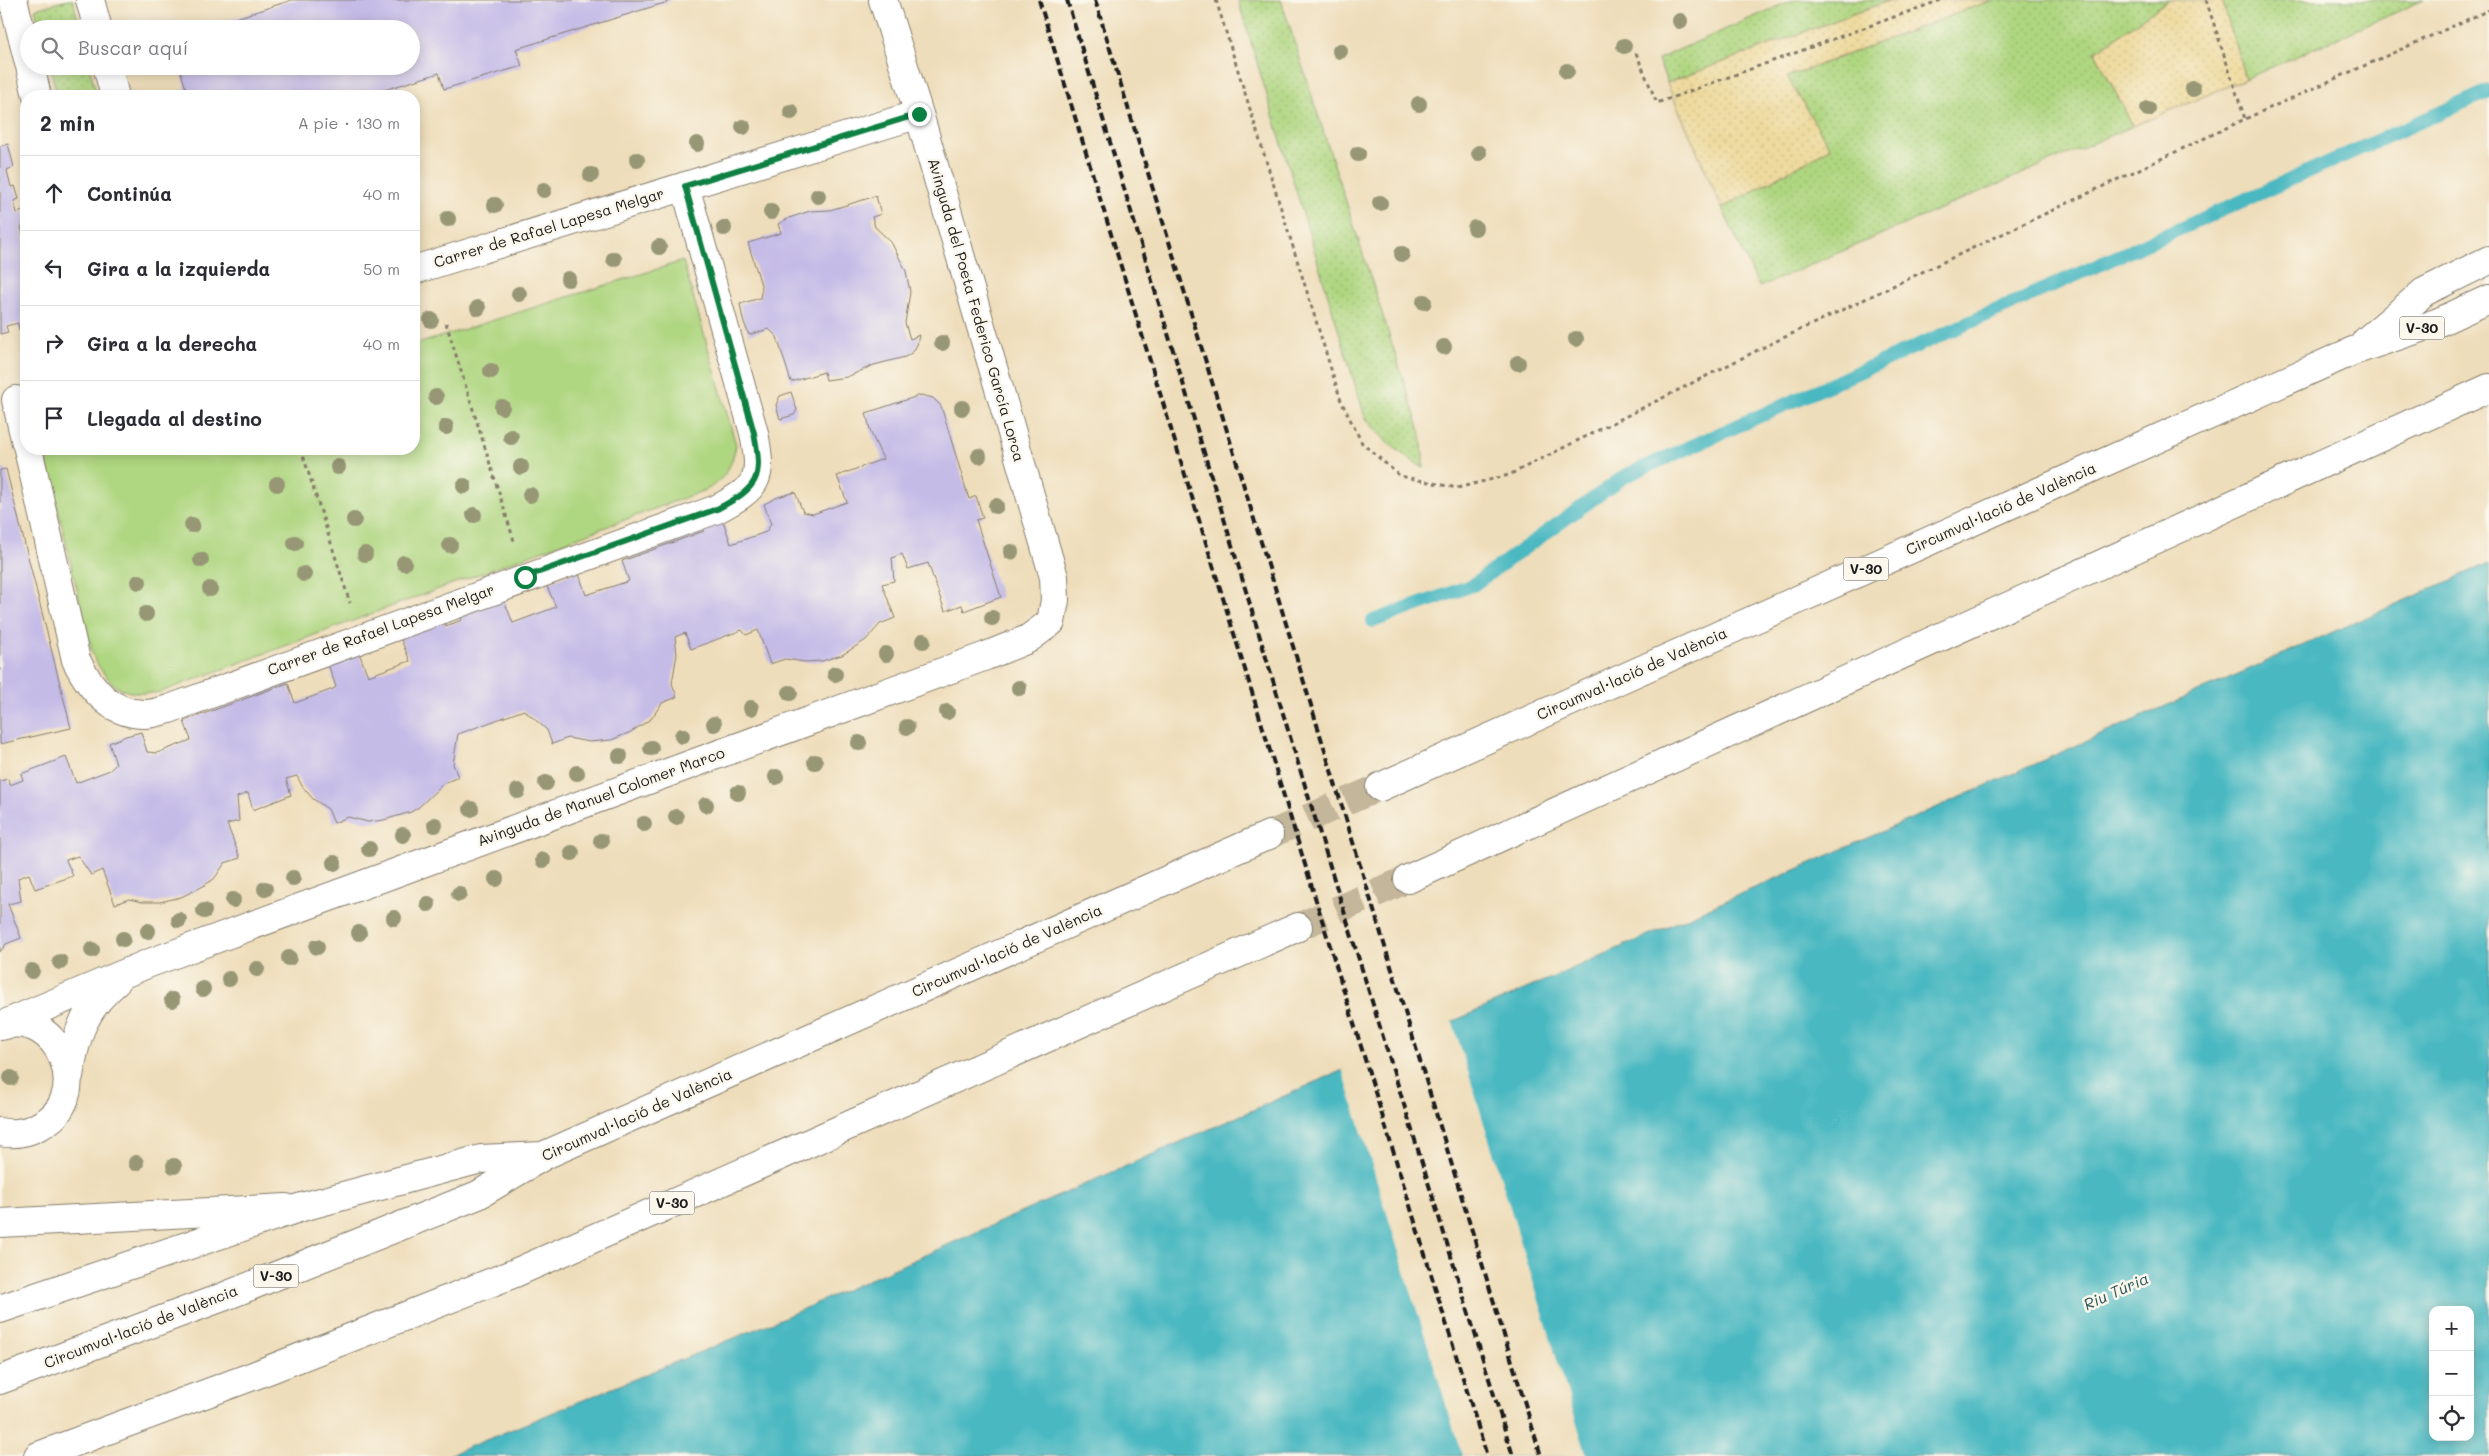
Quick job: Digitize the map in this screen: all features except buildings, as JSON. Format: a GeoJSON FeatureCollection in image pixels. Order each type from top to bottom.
{"type":"FeatureCollection","features":[{"type":"Feature","properties":{"kind":"main road"},"geometry":{"type":"LineString","coordinates":[[14,0],[20,26]]}},
{"type":"Feature","properties":{"kind":"main road"},"geometry":{"type":"LineString","coordinates":[[90,0],[96,20]]}},
{"type":"Feature","properties":{"kind":"main road","name":"Avinguda del Poeta Federico García Lorca"},"geometry":{"type":"LineString","coordinates":[[883,0],[919,114],[1054,577],[1056,600],[1051,622]]}},
{"type":"Feature","properties":{"kind":"main road"},"geometry":{"type":"LineString","coordinates":[[32,75],[36,90]]}},
{"type":"Feature","properties":{"kind":"main road"},"geometry":{"type":"LineString","coordinates":[[109,75],[113,90]]}},
{"type":"Feature","properties":{"kind":"main road","name":"Carrer de Rafael Lapesa Melgar"},"geometry":{"type":"LineString","coordinates":[[420,268],[919,114]]}},
{"type":"Feature","properties":{"kind":"main road","name":"Carrer de Rafael Lapesa Melgar"},"geometry":{"type":"LineString","coordinates":[[29,455],[76,660],[88,682],[105,701],[126,712],[147,714],[169,709],[525,577],[717,509],[738,498],[755,482],[760,462],[754,433],[685,186]]}},
{"type":"Feature","properties":{"kind":"main road"},"geometry":{"type":"LineString","coordinates":[[2354,351],[2424,292],[2489,260]]}},
{"type":"Feature","properties":{"kind":"main road","name":"Circumval·lació de València"},"geometry":{"type":"LineString","coordinates":[[1380,787],[2354,351],[2439,322],[2489,299]]}},
{"type":"Feature","properties":{"kind":"main road"},"geometry":{"type":"LineString","coordinates":[[1408,879],[2489,388]]}},
{"type":"Feature","properties":{"kind":"main road"},"geometry":{"type":"LineString","coordinates":[[14,400],[20,422]]}},
{"type":"Feature","properties":{"kind":"main road","name":"Avinguda de Manuel Colomer Marco"},"geometry":{"type":"LineString","coordinates":[[0,1026],[147,964],[986,656],[1028,639],[1051,622]]}},
{"type":"Feature","properties":{"kind":"main road","name":"Circumval·lació de València"},"geometry":{"type":"LineString","coordinates":[[0,1380],[223,1297],[469,1199],[545,1155],[1269,835]]}},
{"type":"Feature","properties":{"kind":"main road","name":"V-30"},"geometry":{"type":"LineString","coordinates":[[38,1456],[253,1376],[515,1273],[1298,927]]}},
{"type":"Feature","properties":{"kind":"main road","name":"Avinguda de Manuel Colomer Marco"},"geometry":{"type":"LineString","coordinates":[[0,1132],[8,1134],[27,1132],[44,1124],[58,1112],[66,1095],[75,1039],[88,1011],[124,975],[147,964]]}},
{"type":"Feature","properties":{"kind":"main road","name":"Avinguda de Manuel Colomer Marco"},"geometry":{"type":"LineString","coordinates":[[0,1026],[22,1025],[39,1030],[54,1042],[64,1058],[68,1076]]}},
{"type":"Feature","properties":{"kind":"main road"},"geometry":{"type":"LineString","coordinates":[[0,1309],[302,1208],[481,1159],[545,1155]]}},
{"type":"Feature","properties":{"kind":"main road"},"geometry":{"type":"LineString","coordinates":[[0,1223],[302,1208]]}},
{"type":"Feature","properties":{"kind":"path"},"geometry":{"type":"LineString","coordinates":[[1216,0],[1341,401],[1362,443],[1400,476],[1456,488],[1509,476],[1766,346],[2245,119],[2489,10]]}},
{"type":"Feature","properties":{"kind":"path"},"geometry":{"type":"LineString","coordinates":[[1636,53],[1657,103],[1941,0]]}},
{"type":"Feature","properties":{"kind":"path"},"geometry":{"type":"LineString","coordinates":[[2206,0],[2245,119]]}},
{"type":"Feature","properties":{"kind":"path"},"geometry":{"type":"LineString","coordinates":[[446,323],[525,577]]}},
{"type":"Feature","properties":{"kind":"path"},"geometry":{"type":"LineString","coordinates":[[303,455],[361,638]]}},
{"type":"Feature","properties":{"kind":"green space"},"geometry":{"type":"Polygon","coordinates":[[[73,0],[78,20],[38,20],[35,9],[73,0]]]}},
{"type":"Feature","properties":{"kind":"green space"},"geometry":{"type":"Polygon","coordinates":[[[1238,0],[1281,0],[1421,434],[1424,468],[1392,446],[1365,417],[1238,0]]]}},
{"type":"Feature","properties":{"kind":"green space"},"geometry":{"type":"Polygon","coordinates":[[[1792,0],[1891,0],[1667,83],[1658,59],[1792,0]]]}},
{"type":"Feature","properties":{"kind":"green space"},"geometry":{"type":"Polygon","coordinates":[[[1992,0],[2169,0],[2095,52],[2133,126],[1759,287],[1722,208],[1830,148],[1787,77],[1992,0]]]}},
{"type":"Feature","properties":{"kind":"green space"},"geometry":{"type":"Polygon","coordinates":[[[2222,0],[2424,0],[2245,79],[2222,0]]]}},
{"type":"Feature","properties":{"kind":"green space"},"geometry":{"type":"Polygon","coordinates":[[[52,75],[91,75],[95,90],[56,90],[52,75]]]}},
{"type":"Feature","properties":{"kind":"green space"},"geometry":{"type":"Polygon","coordinates":[[[683,261],[736,445],[732,459],[720,480],[708,489],[161,692],[137,693],[120,688],[112,683],[93,656],[46,460],[63,455],[420,455],[420,343],[683,261]]]}},
{"type":"Feature","properties":{"kind":"sand"},"geometry":{"type":"Polygon","coordinates":[[[1891,0],[1992,0],[1787,77],[1830,148],[1722,208],[1667,83],[1891,0]]]}},
{"type":"Feature","properties":{"kind":"sand"},"geometry":{"type":"Polygon","coordinates":[[[2169,0],[2222,0],[2245,79],[2133,126],[2095,52],[2169,0]]]}},
{"type":"Feature","properties":{"kind":"water","name":"Riu Túria"},"geometry":{"type":"Polygon","coordinates":[[[2489,563],[2489,1456],[447,1456],[778,1320],[2489,563]]]}},
{"type":"Feature","properties":{"kind":"pier"},"geometry":{"type":"Polygon","coordinates":[[[1452,1020],[1587,1456],[1462,1456],[1342,1068],[1452,1020]]]}},
{"type":"Feature","properties":{"kind":"waterway"},"geometry":{"type":"LineString","coordinates":[[1373,621],[1473,585],[1625,476],[2489,91]]}},
{"type":"Feature","properties":{"kind":"tunnel"},"geometry":{"type":"LineString","coordinates":[[1269,835],[1380,787]]}},
{"type":"Feature","properties":{"kind":"tunnel"},"geometry":{"type":"LineString","coordinates":[[1298,927],[1408,879]]}},
{"type":"Feature","properties":{"kind":"railway"},"geometry":{"type":"LineString","coordinates":[[1039,0],[1487,1456]]}},
{"type":"Feature","properties":{"kind":"railway"},"geometry":{"type":"LineString","coordinates":[[1067,0],[1298,763],[1513,1456]]}},
{"type":"Feature","properties":{"kind":"railway"},"geometry":{"type":"LineString","coordinates":[[1095,0],[1541,1456]]}},
{"type":"Feature","properties":{"kind":"route"},"geometry":{"type":"LineString","coordinates":[[525,577],[717,509],[738,498],[755,482],[760,462],[754,433],[685,186],[919,114]]}}]}
